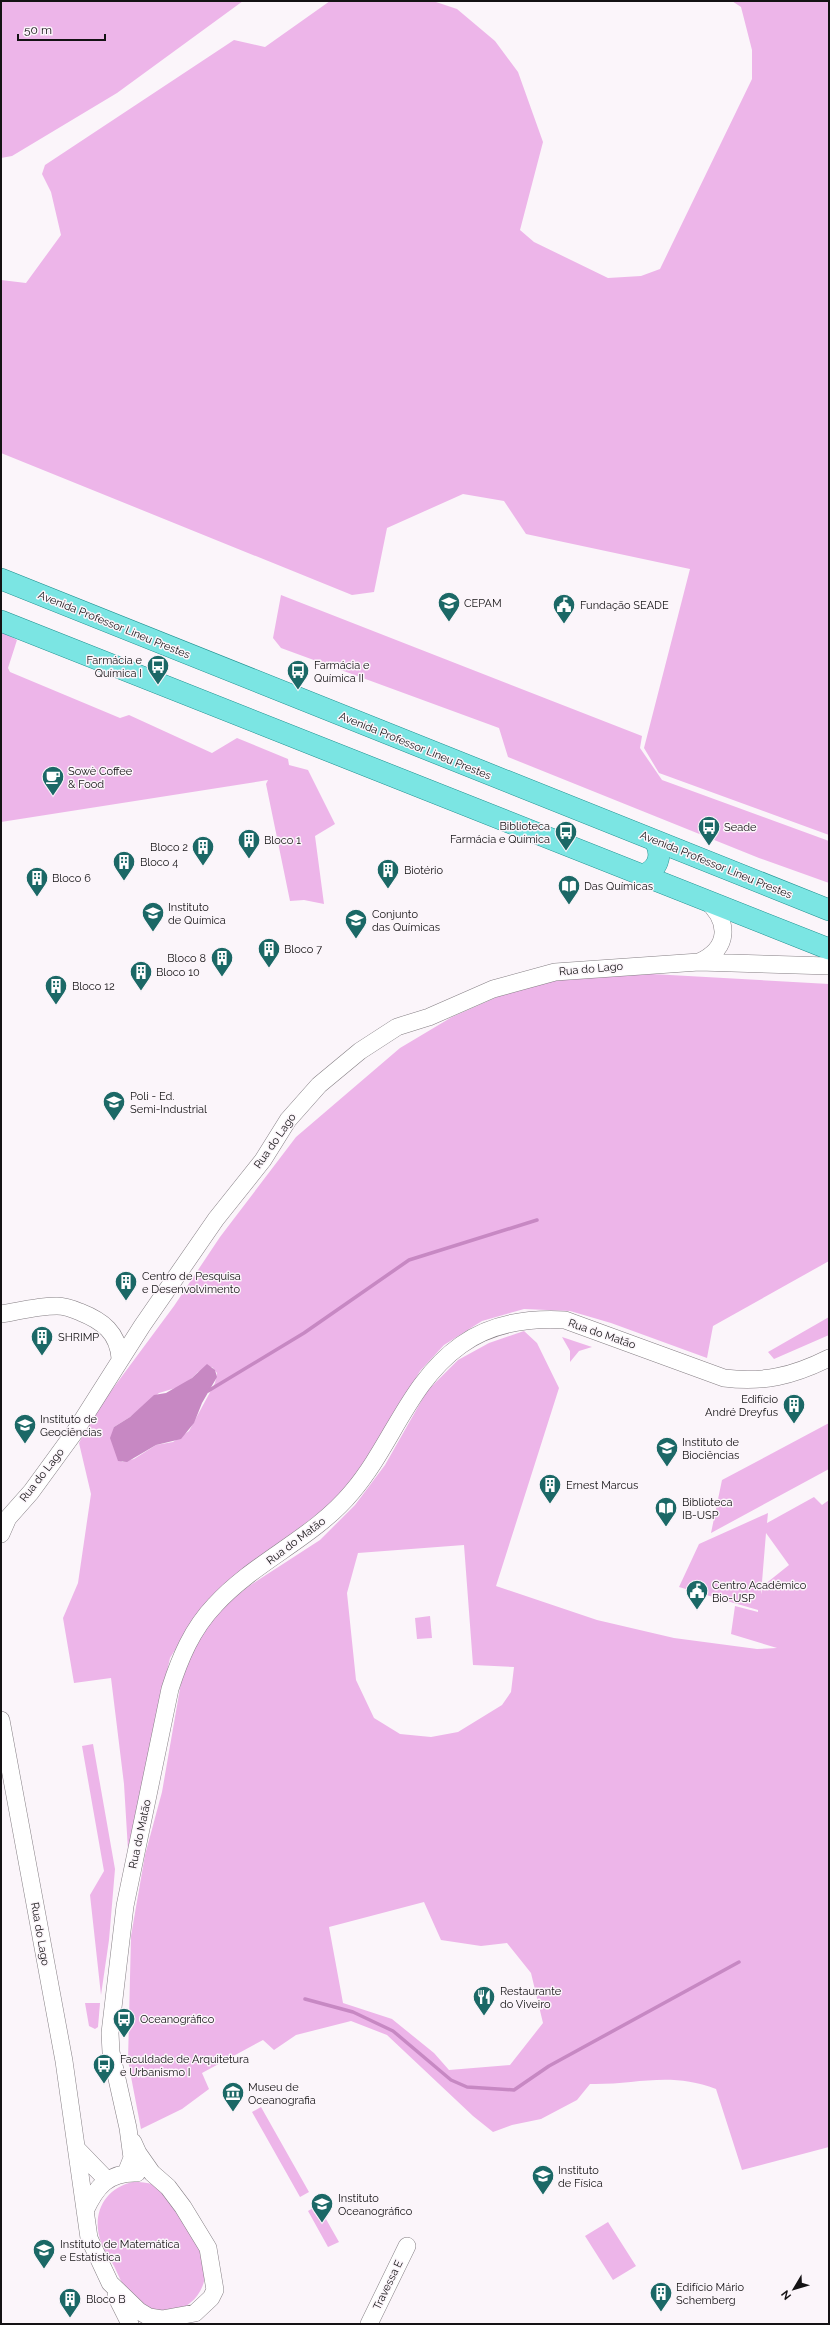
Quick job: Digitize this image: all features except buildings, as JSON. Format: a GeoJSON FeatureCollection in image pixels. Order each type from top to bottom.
{"type":"FeatureCollection","features":[{"type":"Feature","properties":{"kind":"main road","name":"Avenida Professor Lineu Prestes"},"geometry":{"type":"LineString","coordinates":[[1,579],[829,910]]}},
{"type":"Feature","properties":{"kind":"main road"},"geometry":{"type":"LineString","coordinates":[[1,621],[829,949]]}},
{"type":"Feature","properties":{"kind":"main road"},"geometry":{"type":"LineString","coordinates":[[642,875],[653,870],[659,859],[660,853],[655,841]]}},
{"type":"Feature","properties":{"kind":"street","name":"Rua do Lago"},"geometry":{"type":"LineString","coordinates":[[699,962],[716,951],[722,941],[722,920],[705,899]]}},
{"type":"Feature","properties":{"kind":"street","name":"Rua do Lago"},"geometry":{"type":"LineString","coordinates":[[1,1534],[8,1518],[31,1492],[74,1433],[120,1358],[216,1219],[263,1160],[288,1120],[320,1085],[360,1051],[397,1027],[429,1017],[493,989],[555,972],[699,962],[829,966]]}},
{"type":"Feature","properties":{"kind":"street"},"geometry":{"type":"LineString","coordinates":[[1,1314],[57,1306],[92,1317],[105,1325],[118,1341],[120,1358]]}},
{"type":"Feature","properties":{"kind":"street","name":"Rua do Matão"},"geometry":{"type":"LineString","coordinates":[[126,2172],[132,2158],[128,2128],[117,2084],[110,2033],[126,1906],[170,1689],[179,1661],[193,1633],[215,1605],[238,1582],[333,1513],[368,1472],[422,1381],[440,1360],[463,1344],[509,1323],[541,1319],[565,1320],[724,1378],[749,1381],[788,1375],[829,1358]]}},
{"type":"Feature","properties":{"kind":"street"},"geometry":{"type":"LineString","coordinates":[[105,1325],[127,1328],[142,1326]]}},
{"type":"Feature","properties":{"kind":"street","name":"Rua do Lago"},"geometry":{"type":"LineString","coordinates":[[1,1720],[64,2061],[85,2211]]}},
{"type":"Feature","properties":{"kind":"street","name":"Rua do Matão"},"geometry":{"type":"LineString","coordinates":[[128,2128],[138,2153],[152,2173]]}},
{"type":"Feature","properties":{"kind":"street"},"geometry":{"type":"LineString","coordinates":[[77,2149],[107,2180]]}},
{"type":"Feature","properties":{"kind":"street"},"geometry":{"type":"LineString","coordinates":[[110,2283],[130,2304],[149,2317],[162,2319],[191,2319],[212,2298],[215,2290],[208,2248],[183,2207],[168,2187],[152,2173],[126,2172],[107,2180],[94,2191],[85,2211],[89,2238],[110,2283],[130,2324]]}},
{"type":"Feature","properties":{"kind":"street","name":"Travessa E"},"geometry":{"type":"LineString","coordinates":[[368,2324],[407,2246]]}},
{"type":"Feature","properties":{"kind":"shaded area"},"geometry":{"type":"Polygon","coordinates":[[[1,1],[243,1],[117,93],[12,156],[1,158],[1,1]]]}},
{"type":"Feature","properties":{"kind":"shaded area"},"geometry":{"type":"Polygon","coordinates":[[[330,1],[433,1],[457,9],[495,41],[518,72],[543,142],[520,230],[534,242],[608,278],[641,276],[660,269],[752,79],[752,50],[741,7],[732,1],[829,1],[829,835],[659,773],[644,748],[690,569],[526,534],[504,501],[463,494],[387,528],[374,592],[352,595],[1,453],[1,280],[26,283],[61,235],[51,192],[42,174],[45,165],[234,40],[265,47],[330,1]]]}},
{"type":"Feature","properties":{"kind":"shaded area"},"geometry":{"type":"Polygon","coordinates":[[[281,595],[642,736],[640,748],[662,780],[829,841],[829,883],[759,858],[508,757],[499,728],[281,648],[273,638],[281,595]]]}},
{"type":"Feature","properties":{"kind":"shaded area"},"geometry":{"type":"Polygon","coordinates":[[[1,631],[17,640],[8,668],[10,672],[120,718],[129,715],[212,753],[237,738],[288,759],[289,765],[308,770],[335,824],[315,836],[324,904],[304,900],[290,901],[266,784],[268,780],[1,822],[1,631]]]}},
{"type":"Feature","properties":{"kind":"shaded area"},"geometry":{"type":"Polygon","coordinates":[[[652,974],[829,984],[829,1261],[713,1326],[707,1358],[611,1323],[570,1311],[524,1309],[482,1321],[444,1345],[420,1371],[364,1467],[333,1502],[235,1577],[188,1629],[170,1658],[128,1850],[124,1784],[111,1678],[74,1683],[63,1618],[78,1583],[91,1494],[79,1443],[94,1414],[174,1306],[220,1237],[296,1137],[400,1048],[452,1017],[504,994],[555,977],[652,974]],[[212,1367],[198,1372],[179,1387],[159,1393],[130,1417],[114,1427],[113,1443],[122,1462],[134,1459],[156,1445],[173,1442],[189,1431],[215,1383],[217,1373],[212,1367]]]}},
{"type":"Feature","properties":{"kind":"shaded area"},"geometry":{"type":"Polygon","coordinates":[[[829,1317],[829,1335],[774,1359],[768,1352],[829,1317]]]}},
{"type":"Feature","properties":{"kind":"shaded area"},"geometry":{"type":"Polygon","coordinates":[[[524,1331],[537,1343],[559,1388],[496,1586],[597,1620],[674,1638],[757,1649],[777,1648],[731,1634],[735,1606],[758,1612],[758,1610],[679,1587],[699,1544],[768,1513],[767,1523],[814,1497],[822,1505],[829,1500],[829,2147],[742,2170],[716,2089],[683,2081],[668,2080],[590,2084],[577,2100],[541,2119],[512,2125],[493,2132],[473,2116],[387,2035],[351,2021],[296,2035],[274,2050],[263,2040],[202,2073],[209,2089],[182,2109],[141,2129],[128,2061],[131,1936],[145,1855],[162,1792],[183,1671],[199,1638],[223,1607],[249,1586],[320,1540],[355,1505],[385,1465],[427,1391],[458,1360],[489,1343],[524,1331]],[[766,1533],[761,1594],[764,1585],[789,1565],[766,1533]],[[464,1545],[358,1553],[347,1593],[356,1680],[374,1718],[400,1734],[431,1737],[458,1732],[502,1705],[511,1692],[514,1667],[473,1665],[464,1545]],[[424,1902],[329,1927],[343,2003],[392,2019],[434,2053],[449,2070],[510,2065],[543,2023],[531,1973],[507,1943],[481,1946],[441,1940],[424,1902]]]}},
{"type":"Feature","properties":{"kind":"shaded area"},"geometry":{"type":"Polygon","coordinates":[[[562,1337],[592,1347],[579,1351],[570,1362],[570,1351],[562,1337]]]}},
{"type":"Feature","properties":{"kind":"shaded area"},"geometry":{"type":"Polygon","coordinates":[[[207,1364],[215,1370],[217,1377],[202,1403],[194,1423],[181,1439],[156,1445],[127,1462],[118,1461],[110,1438],[114,1427],[130,1417],[154,1395],[166,1393],[192,1378],[207,1364]]]}},
{"type":"Feature","properties":{"kind":"shaded area"},"geometry":{"type":"Polygon","coordinates":[[[829,1423],[829,1469],[711,1533],[722,1480],[829,1423]]]}},
{"type":"Feature","properties":{"kind":"shaded area"},"geometry":{"type":"Polygon","coordinates":[[[430,1616],[432,1638],[417,1639],[415,1618],[430,1616]]]}},
{"type":"Feature","properties":{"kind":"shaded area"},"geometry":{"type":"Polygon","coordinates":[[[93,1744],[115,1869],[109,1940],[101,1995],[90,1895],[104,1871],[82,1746],[93,1744]]]}},
{"type":"Feature","properties":{"kind":"shaded area"},"geometry":{"type":"Polygon","coordinates":[[[85,2003],[100,2003],[98,2027],[95,2029],[89,2026],[85,2003]]]}},
{"type":"Feature","properties":{"kind":"shaded area"},"geometry":{"type":"Polygon","coordinates":[[[261,2107],[309,2192],[300,2197],[252,2112],[261,2107]]]}},
{"type":"Feature","properties":{"kind":"shaded area"},"geometry":{"type":"Polygon","coordinates":[[[133,2182],[154,2185],[160,2189],[183,2219],[204,2259],[205,2278],[201,2289],[190,2303],[176,2310],[169,2312],[153,2310],[138,2303],[132,2298],[124,2287],[101,2242],[98,2232],[98,2222],[102,2204],[114,2190],[133,2182]]]}},
{"type":"Feature","properties":{"kind":"shaded area"},"geometry":{"type":"Polygon","coordinates":[[[318,2205],[339,2242],[328,2247],[308,2211],[318,2205]]]}},
{"type":"Feature","properties":{"kind":"shaded area"},"geometry":{"type":"Polygon","coordinates":[[[608,2222],[636,2266],[613,2280],[585,2236],[608,2222]]]}},
{"type":"Feature","properties":{"kind":"waterway"},"geometry":{"type":"LineString","coordinates":[[208,1391],[304,1333],[409,1260],[537,1220]]}},
{"type":"Feature","properties":{"kind":"waterway"},"geometry":{"type":"LineString","coordinates":[[305,1999],[353,2012],[393,2031],[451,2080],[467,2087],[514,2090],[549,2066],[739,1962]]}},
{"type":"Feature","properties":{"kind":"place","name":"CEPAM"},"geometry":{"type":"Point","coordinates":[449,622]}},
{"type":"Feature","properties":{"kind":"place","name":"Fundação SEADE"},"geometry":{"type":"Point","coordinates":[564,624]}},
{"type":"Feature","properties":{"kind":"place","name":"Farmácia e Química I"},"geometry":{"type":"Point","coordinates":[158,686]}},
{"type":"Feature","properties":{"kind":"place","name":"Farmácia e Química II"},"geometry":{"type":"Point","coordinates":[298,690]}},
{"type":"Feature","properties":{"kind":"place","name":"Sowè Coffee & Food"},"geometry":{"type":"Point","coordinates":[53,796]}},
{"type":"Feature","properties":{"kind":"place","name":"Seade"},"geometry":{"type":"Point","coordinates":[709,846]}},
{"type":"Feature","properties":{"kind":"place","name":"Biblioteca Farmácia e Química"},"geometry":{"type":"Point","coordinates":[566,852]}},
{"type":"Feature","properties":{"kind":"place","name":"Bloco 1"},"geometry":{"type":"Point","coordinates":[249,860]}},
{"type":"Feature","properties":{"kind":"place","name":"Bloco 2"},"geometry":{"type":"Point","coordinates":[203,866]}},
{"type":"Feature","properties":{"kind":"place","name":"Bloco 4"},"geometry":{"type":"Point","coordinates":[124,882]}},
{"type":"Feature","properties":{"kind":"place","name":"Biotério"},"geometry":{"type":"Point","coordinates":[388,890]}},
{"type":"Feature","properties":{"kind":"place","name":"Bloco 6"},"geometry":{"type":"Point","coordinates":[37,898]}},
{"type":"Feature","properties":{"kind":"place","name":"Das Químicas"},"geometry":{"type":"Point","coordinates":[569,906]}},
{"type":"Feature","properties":{"kind":"place","name":"Instituto de Química"},"geometry":{"type":"Point","coordinates":[153,932]}},
{"type":"Feature","properties":{"kind":"place","name":"Conjunto das Químicas"},"geometry":{"type":"Point","coordinates":[356,940]}},
{"type":"Feature","properties":{"kind":"place","name":"Bloco 7"},"geometry":{"type":"Point","coordinates":[269,968]}},
{"type":"Feature","properties":{"kind":"place","name":"Bloco 8"},"geometry":{"type":"Point","coordinates":[222,978]}},
{"type":"Feature","properties":{"kind":"place","name":"Bloco 10"},"geometry":{"type":"Point","coordinates":[141,992]}},
{"type":"Feature","properties":{"kind":"place","name":"Bloco 12"},"geometry":{"type":"Point","coordinates":[56,1006]}},
{"type":"Feature","properties":{"kind":"place","name":"Poli - Ed. Semi-Industrial"},"geometry":{"type":"Point","coordinates":[114,1122]}},
{"type":"Feature","properties":{"kind":"place","name":"Centro de Pesquisa e Desenvolvimento"},"geometry":{"type":"Point","coordinates":[126,1302]}},
{"type":"Feature","properties":{"kind":"place","name":"SHRIMP"},"geometry":{"type":"Point","coordinates":[42,1356]}},
{"type":"Feature","properties":{"kind":"place","name":"Edifício André Dreyfus"},"geometry":{"type":"Point","coordinates":[794,1424]}},
{"type":"Feature","properties":{"kind":"place","name":"Instituto de Geociências"},"geometry":{"type":"Point","coordinates":[25,1444]}},
{"type":"Feature","properties":{"kind":"place","name":"Instituto de Biociências"},"geometry":{"type":"Point","coordinates":[667,1468]}},
{"type":"Feature","properties":{"kind":"place","name":"Ernest Marcus"},"geometry":{"type":"Point","coordinates":[550,1504]}},
{"type":"Feature","properties":{"kind":"place","name":"Biblioteca IB-USP"},"geometry":{"type":"Point","coordinates":[666,1528]}},
{"type":"Feature","properties":{"kind":"place","name":"Centro Acadêmico Bio-USP"},"geometry":{"type":"Point","coordinates":[697,1610]}},
{"type":"Feature","properties":{"kind":"place","name":"Restaurante do Viveiro"},"geometry":{"type":"Point","coordinates":[484,2016]}},
{"type":"Feature","properties":{"kind":"place","name":"Oceanográfico"},"geometry":{"type":"Point","coordinates":[124,2038]}},
{"type":"Feature","properties":{"kind":"place","name":"Faculdade de Arquitetura e Urbanismo I"},"geometry":{"type":"Point","coordinates":[104,2084]}},
{"type":"Feature","properties":{"kind":"place","name":"Museu de Oceanografia"},"geometry":{"type":"Point","coordinates":[233,2112]}},
{"type":"Feature","properties":{"kind":"place","name":"Instituto de Física"},"geometry":{"type":"Point","coordinates":[543,2196]}},
{"type":"Feature","properties":{"kind":"place","name":"Instituto Oceanográfico"},"geometry":{"type":"Point","coordinates":[322,2224]}},
{"type":"Feature","properties":{"kind":"place","name":"Instituto de Matemática e Estatística"},"geometry":{"type":"Point","coordinates":[44,2270]}},
{"type":"Feature","properties":{"kind":"place","name":"Edifício Mário Schemberg"},"geometry":{"type":"Point","coordinates":[661,2312]}},
{"type":"Feature","properties":{"kind":"place","name":"Bloco B"},"geometry":{"type":"Point","coordinates":[70,2318]}}]}
